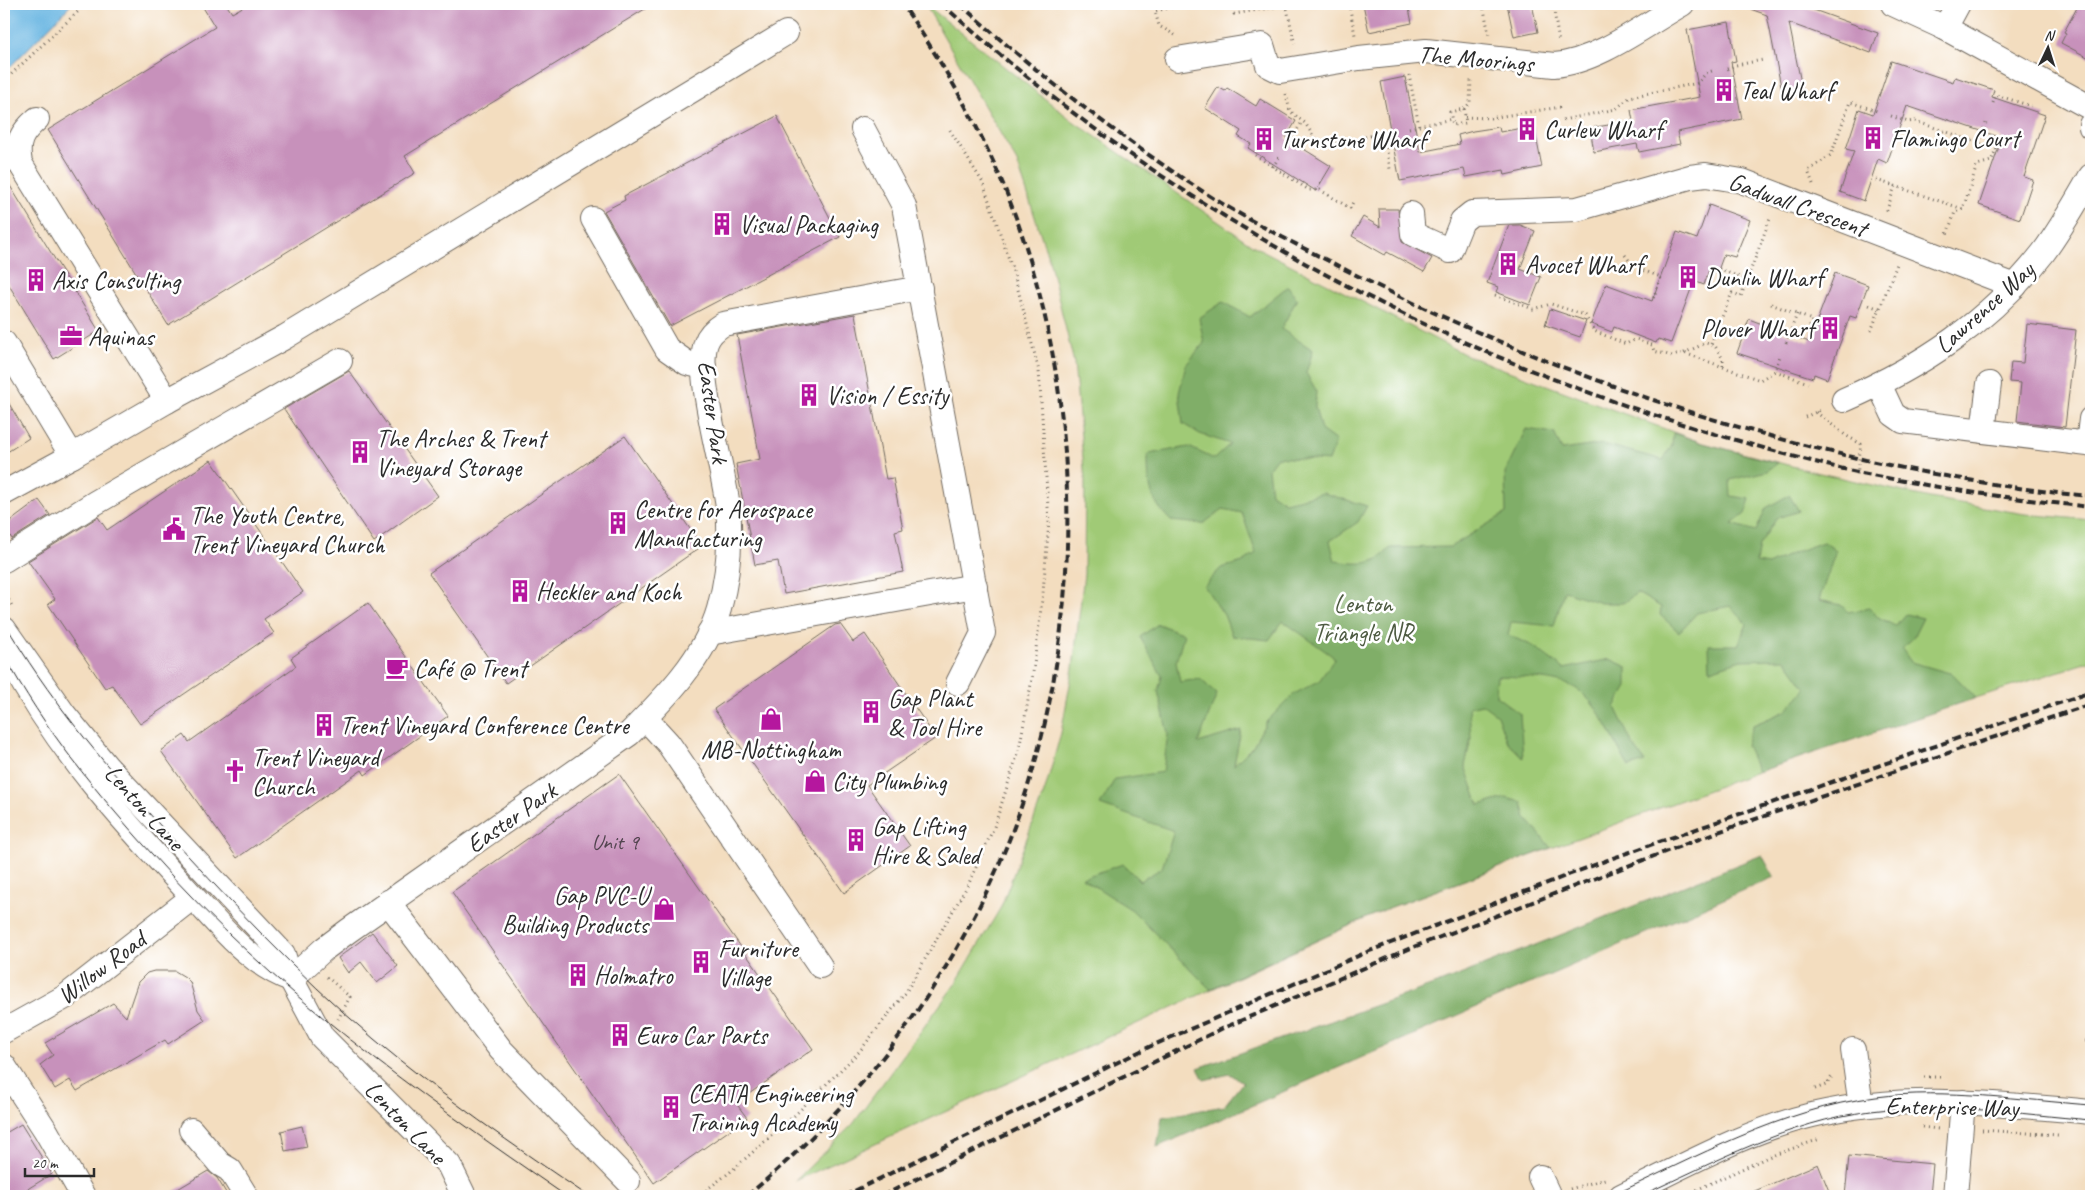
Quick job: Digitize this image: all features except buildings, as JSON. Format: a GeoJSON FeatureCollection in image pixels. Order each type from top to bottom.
{"type":"FeatureCollection","features":[{"type":"Feature","properties":{"kind":"street","name":"The Moorings"},"geometry":{"type":"LineString","coordinates":[[1281,65],[1426,51],[1562,65],[1599,52],[1682,4]]}},
{"type":"Feature","properties":{"kind":"street"},"geometry":{"type":"LineString","coordinates":[[1893,4],[1944,28],[2091,108]]}},
{"type":"Feature","properties":{"kind":"street"},"geometry":{"type":"LineString","coordinates":[[1944,28],[1958,4]]}},
{"type":"Feature","properties":{"kind":"street"},"geometry":{"type":"LineString","coordinates":[[4,494],[285,337],[786,34]]}},
{"type":"Feature","properties":{"kind":"street"},"geometry":{"type":"LineString","coordinates":[[1179,59],[1262,45],[1281,65]]}},
{"type":"Feature","properties":{"kind":"street"},"geometry":{"type":"LineString","coordinates":[[37,119],[25,130],[19,140],[17,150],[20,163],[167,402]]}},
{"type":"Feature","properties":{"kind":"street"},"geometry":{"type":"LineString","coordinates":[[863,130],[904,206],[975,586],[983,633],[958,683]]}},
{"type":"Feature","properties":{"kind":"street","name":"Gadwall Crescent"},"geometry":{"type":"LineString","coordinates":[[1411,214],[1413,234],[1450,251],[1462,221],[1472,214],[1577,209],[1690,177],[1706,175],[1742,181],[2015,286]]}},
{"type":"Feature","properties":{"kind":"street","name":"Lawrence Way"},"geometry":{"type":"LineString","coordinates":[[1844,400],[1920,363],[1965,332],[2015,286],[2044,252],[2091,176]]}},
{"type":"Feature","properties":{"kind":"street"},"geometry":{"type":"LineString","coordinates":[[593,219],[667,349],[687,363],[704,367]]}},
{"type":"Feature","properties":{"kind":"street","name":"Easter Park"},"geometry":{"type":"LineString","coordinates":[[291,979],[324,949],[388,902],[629,734],[663,700],[687,669],[709,633],[719,609],[724,584],[729,533],[728,506],[704,367],[705,344],[714,330],[723,324],[920,288]]}},
{"type":"Feature","properties":{"kind":"street"},"geometry":{"type":"LineString","coordinates":[[4,343],[72,456]]}},
{"type":"Feature","properties":{"kind":"street"},"geometry":{"type":"LineString","coordinates":[[4,560],[95,503],[340,361]]}},
{"type":"Feature","properties":{"kind":"street"},"geometry":{"type":"LineString","coordinates":[[1879,384],[1893,414],[1904,421],[2088,444],[2091,419]]}},
{"type":"Feature","properties":{"kind":"street"},"geometry":{"type":"LineString","coordinates":[[1984,431],[1989,384]]}},
{"type":"Feature","properties":{"kind":"street"},"geometry":{"type":"LineString","coordinates":[[709,633],[975,586]]}},
{"type":"Feature","properties":{"kind":"street","name":"Lenton Lane"},"geometry":{"type":"LineString","coordinates":[[4,629],[63,713],[107,767],[283,954],[291,979],[322,1037],[450,1165],[464,1196]]}},
{"type":"Feature","properties":{"kind":"street","name":"Lenton Lane"},"geometry":{"type":"LineString","coordinates":[[4,645],[29,695],[99,794],[193,897],[245,950],[274,973],[291,979]]}},
{"type":"Feature","properties":{"kind":"street"},"geometry":{"type":"LineString","coordinates":[[645,718],[668,743],[820,966]]}},
{"type":"Feature","properties":{"kind":"street"},"geometry":{"type":"LineString","coordinates":[[191,858],[193,897]]}},
{"type":"Feature","properties":{"kind":"street","name":"Willow Road"},"geometry":{"type":"LineString","coordinates":[[4,1031],[65,997],[193,897]]}},
{"type":"Feature","properties":{"kind":"street"},"geometry":{"type":"LineString","coordinates":[[388,902],[501,1050],[628,1181]]}},
{"type":"Feature","properties":{"kind":"street"},"geometry":{"type":"LineString","coordinates":[[1853,1050],[1861,1106]]}},
{"type":"Feature","properties":{"kind":"street"},"geometry":{"type":"LineString","coordinates":[[4,1067],[46,1130],[83,1196]]}},
{"type":"Feature","properties":{"kind":"street","name":"Enterprise Way"},"geometry":{"type":"LineString","coordinates":[[1621,1196],[1747,1137],[1812,1115],[1861,1106],[1922,1100],[2091,1112]]}},
{"type":"Feature","properties":{"kind":"street"},"geometry":{"type":"LineString","coordinates":[[1955,1196],[1963,1102]]}},
{"type":"Feature","properties":{"kind":"street"},"geometry":{"type":"LineString","coordinates":[[191,1130],[220,1164],[230,1170],[246,1196]]}},
{"type":"Feature","properties":{"kind":"path"},"geometry":{"type":"LineString","coordinates":[[4,81],[86,4]]}},
{"type":"Feature","properties":{"kind":"path"},"geometry":{"type":"LineString","coordinates":[[1179,59],[1177,36],[1158,26],[1154,11],[1189,4]]}},
{"type":"Feature","properties":{"kind":"path"},"geometry":{"type":"LineString","coordinates":[[1232,4],[1234,14],[1286,4],[1281,65],[1290,111],[1305,123],[1320,146],[1395,131]]}},
{"type":"Feature","properties":{"kind":"path"},"geometry":{"type":"LineString","coordinates":[[1349,4],[1359,58]]}},
{"type":"Feature","properties":{"kind":"path"},"geometry":{"type":"LineString","coordinates":[[1464,109],[1466,123],[1453,125],[1450,112],[1464,109],[1470,103],[1483,57],[1483,4]]}},
{"type":"Feature","properties":{"kind":"path"},"geometry":{"type":"LineString","coordinates":[[1553,4],[1562,65]]}},
{"type":"Feature","properties":{"kind":"path"},"geometry":{"type":"LineString","coordinates":[[1405,52],[1419,126]]}},
{"type":"Feature","properties":{"kind":"path"},"geometry":{"type":"LineString","coordinates":[[1727,69],[1736,64],[1763,60]]}},
{"type":"Feature","properties":{"kind":"path"},"geometry":{"type":"LineString","coordinates":[[1563,120],[1616,109],[1630,97],[1698,83],[1706,73],[1712,71]]}},
{"type":"Feature","properties":{"kind":"path"},"geometry":{"type":"LineString","coordinates":[[1994,104],[1996,94],[2031,106]]}},
{"type":"Feature","properties":{"kind":"path"},"geometry":{"type":"LineString","coordinates":[[1806,205],[1813,185],[1808,171],[1831,155],[1850,102],[1877,111]]}},
{"type":"Feature","properties":{"kind":"path"},"geometry":{"type":"LineString","coordinates":[[1465,117],[1490,118],[1560,107]]}},
{"type":"Feature","properties":{"kind":"path"},"geometry":{"type":"LineString","coordinates":[[1891,116],[1908,122],[1916,121],[1996,149],[1991,161],[1977,165],[1963,209]]}},
{"type":"Feature","properties":{"kind":"path"},"geometry":{"type":"LineString","coordinates":[[1409,128],[1452,119]]}},
{"type":"Feature","properties":{"kind":"path"},"geometry":{"type":"LineString","coordinates":[[1979,143],[1987,120]]}},
{"type":"Feature","properties":{"kind":"path"},"geometry":{"type":"LineString","coordinates":[[1287,146],[1302,122]]}},
{"type":"Feature","properties":{"kind":"path"},"geometry":{"type":"LineString","coordinates":[[1384,133],[1390,169]]}},
{"type":"Feature","properties":{"kind":"path"},"geometry":{"type":"LineString","coordinates":[[1255,155],[1309,190],[1320,190],[1350,208],[1353,202]]}},
{"type":"Feature","properties":{"kind":"path"},"geometry":{"type":"LineString","coordinates":[[1273,167],[1279,157]]}},
{"type":"Feature","properties":{"kind":"path"},"geometry":{"type":"LineString","coordinates":[[1876,180],[1963,209]]}},
{"type":"Feature","properties":{"kind":"path"},"geometry":{"type":"LineString","coordinates":[[1879,233],[1895,186]]}},
{"type":"Feature","properties":{"kind":"path"},"geometry":{"type":"LineString","coordinates":[[1712,344],[1732,293],[1741,296],[1779,195]]}},
{"type":"Feature","properties":{"kind":"path"},"geometry":{"type":"LineString","coordinates":[[1939,256],[1955,212],[1963,209]]}},
{"type":"Feature","properties":{"kind":"path"},"geometry":{"type":"LineString","coordinates":[[1871,331],[1905,243]]}},
{"type":"Feature","properties":{"kind":"path"},"geometry":{"type":"LineString","coordinates":[[1625,255],[1634,267],[1661,277],[1653,299]]}},
{"type":"Feature","properties":{"kind":"path"},"geometry":{"type":"LineString","coordinates":[[1718,269],[1746,280]]}},
{"type":"Feature","properties":{"kind":"path"},"geometry":{"type":"LineString","coordinates":[[1496,295],[1533,309],[1551,304],[1585,315],[1594,331],[1626,344],[1636,339],[1652,345],[1654,351],[1672,356],[1706,343],[1712,344],[1723,359],[1723,367]]}},
{"type":"Feature","properties":{"kind":"path"},"geometry":{"type":"LineString","coordinates":[[1771,304],[1812,320],[1807,335]]}},
{"type":"Feature","properties":{"kind":"path"},"geometry":{"type":"LineString","coordinates":[[1869,305],[1880,308]]}},
{"type":"Feature","properties":{"kind":"path"},"geometry":{"type":"LineString","coordinates":[[1786,343],[1797,314]]}},
{"type":"Feature","properties":{"kind":"path"},"geometry":{"type":"LineString","coordinates":[[1684,353],[1760,380],[1775,371],[1780,356]]}},
{"type":"Feature","properties":{"kind":"path"},"geometry":{"type":"LineString","coordinates":[[1775,371],[1808,383]]}},
{"type":"Feature","properties":{"kind":"path"},"geometry":{"type":"LineString","coordinates":[[1816,412],[1845,435],[1860,444],[1857,476]]}},
{"type":"Feature","properties":{"kind":"path"},"geometry":{"type":"LineString","coordinates":[[2085,1042],[2091,1041]]}},
{"type":"Feature","properties":{"kind":"path","name":"Enterprise Way"},"geometry":{"type":"LineString","coordinates":[[1913,1124],[1936,1129],[2067,1135]]}},
{"type":"Feature","properties":{"kind":"path"},"geometry":{"type":"LineString","coordinates":[[1683,1196],[1768,1157],[1828,1136]]}},
{"type":"Feature","properties":{"kind":"path"},"geometry":{"type":"LineString","coordinates":[[2090,1196],[2091,1184]]}},
{"type":"Feature","properties":{"kind":"green space","name":"Lenton Triangle NR"},"geometry":{"type":"Polygon","coordinates":[[[925,4],[1073,121],[1252,245],[1468,356],[1703,443],[1811,471],[1930,498],[2025,514],[2091,520],[2091,661],[1839,742],[1386,909],[795,1181],[853,1124],[956,983],[1001,907],[1045,790],[1061,733],[1073,668],[1084,574],[1085,480],[1074,363],[1050,263],[1017,162],[925,4]]]}},
{"type":"Feature","properties":{"kind":"green space"},"geometry":{"type":"Polygon","coordinates":[[[1288,286],[1297,299],[1281,329],[1313,350],[1306,373],[1316,390],[1315,407],[1321,430],[1336,441],[1329,461],[1277,457],[1268,469],[1271,493],[1285,502],[1323,493],[1367,506],[1358,522],[1330,541],[1335,561],[1366,563],[1378,558],[1390,548],[1450,547],[1506,513],[1505,473],[1526,429],[1554,433],[1562,450],[1603,444],[1663,460],[1672,445],[1673,433],[1778,463],[1767,471],[1730,480],[1731,496],[1750,499],[1745,514],[1732,524],[1756,531],[1766,508],[1789,495],[1799,511],[1777,518],[1759,545],[1756,563],[1768,565],[1823,542],[1836,550],[1819,600],[1841,605],[1848,612],[1869,608],[1878,617],[1895,626],[1905,614],[1923,618],[1913,638],[1902,649],[1911,662],[1953,674],[1976,698],[1758,772],[1746,745],[1753,725],[1786,711],[1806,688],[1785,659],[1741,660],[1710,670],[1709,645],[1738,645],[1747,624],[1730,606],[1697,613],[1679,632],[1660,615],[1661,607],[1637,593],[1623,603],[1601,603],[1564,591],[1554,626],[1511,622],[1508,635],[1533,646],[1564,669],[1610,659],[1627,667],[1627,687],[1615,707],[1632,743],[1645,762],[1629,767],[1597,709],[1575,688],[1542,679],[1497,676],[1496,696],[1520,714],[1523,758],[1506,740],[1497,715],[1482,704],[1469,707],[1471,738],[1465,766],[1479,805],[1506,798],[1522,802],[1526,818],[1551,848],[1386,909],[1210,989],[1132,910],[1082,878],[1123,864],[1140,881],[1162,868],[1174,831],[1100,805],[1115,779],[1163,772],[1168,734],[1158,691],[1162,676],[1140,637],[1158,624],[1184,634],[1176,662],[1180,682],[1200,679],[1217,694],[1198,743],[1241,730],[1234,765],[1253,746],[1266,722],[1294,694],[1319,681],[1335,658],[1283,621],[1269,640],[1232,636],[1224,615],[1204,586],[1221,568],[1243,562],[1256,553],[1242,513],[1223,509],[1203,524],[1171,521],[1158,506],[1149,483],[1148,454],[1189,447],[1214,459],[1230,444],[1200,434],[1183,424],[1179,393],[1186,365],[1204,343],[1199,318],[1223,302],[1250,317],[1288,286]]]}},
{"type":"Feature","properties":{"kind":"green space"},"geometry":{"type":"Polygon","coordinates":[[[1762,855],[1774,877],[1157,1147],[1162,1117],[1224,1106],[1243,1082],[1230,1074],[1204,1080],[1198,1068],[1442,982],[1762,855]]]}},
{"type":"Feature","properties":{"kind":"water"},"geometry":{"type":"Polygon","coordinates":[[[72,4],[4,73],[4,5],[72,4]]]}},
{"type":"Feature","properties":{"kind":"tram line"},"geometry":{"type":"LineString","coordinates":[[4,622],[56,701],[115,774],[209,879],[289,961],[345,1014],[426,1081],[588,1196]]}},
{"type":"Feature","properties":{"kind":"tram line"},"geometry":{"type":"LineString","coordinates":[[4,655],[36,709],[91,783],[152,854],[247,951],[297,996],[401,1079],[566,1196]]}},
{"type":"Feature","properties":{"kind":"tram line"},"geometry":{"type":"LineString","coordinates":[[1611,1196],[1740,1136],[1773,1123],[1841,1103],[1876,1097],[1957,1094],[2091,1105]]}},
{"type":"Feature","properties":{"kind":"tram line"},"geometry":{"type":"LineString","coordinates":[[1640,1196],[1752,1145],[1810,1124],[1840,1116],[1898,1109],[1953,1108],[2091,1120]]}},
{"type":"Feature","properties":{"kind":"railway"},"geometry":{"type":"LineString","coordinates":[[747,1196],[786,1162],[858,1088],[921,1006],[974,918],[996,871],[1027,789],[1049,704],[1063,615],[1067,525],[1064,435],[1051,346],[1030,259],[1000,177],[968,110],[930,45],[902,4]]}},
{"type":"Feature","properties":{"kind":"railway"},"geometry":{"type":"LineString","coordinates":[[942,4],[1026,76],[1114,143],[1206,204],[1301,261],[1399,312],[1499,357],[1603,397],[1708,432],[1819,463],[1886,478],[1944,488],[2091,507]]}},
{"type":"Feature","properties":{"kind":"railway"},"geometry":{"type":"LineString","coordinates":[[960,4],[1076,101],[1168,168],[1217,200],[1272,232],[1348,271],[1486,336],[1628,391],[1701,416],[1774,437],[1848,456],[1923,472],[1986,483],[2091,496]]}},
{"type":"Feature","properties":{"kind":"railway"},"geometry":{"type":"LineString","coordinates":[[844,1196],[1149,1047],[1367,952],[1610,859],[2091,692]]}},
{"type":"Feature","properties":{"kind":"railway"},"geometry":{"type":"LineString","coordinates":[[882,1196],[1221,1029],[1411,948],[1715,833],[2091,704]]}},
{"type":"Feature","properties":{"kind":"place","name":"Teal Wharf"},"geometry":{"type":"Point","coordinates":[1724,90]}},
{"type":"Feature","properties":{"kind":"place","name":"Curlew Wharf"},"geometry":{"type":"Point","coordinates":[1527,129]}},
{"type":"Feature","properties":{"kind":"place","name":"Flamingo Court"},"geometry":{"type":"Point","coordinates":[1873,138]}},
{"type":"Feature","properties":{"kind":"place","name":"Turnstone Wharf"},"geometry":{"type":"Point","coordinates":[1264,139]}},
{"type":"Feature","properties":{"kind":"place","name":"Visual Packaging"},"geometry":{"type":"Point","coordinates":[722,224]}},
{"type":"Feature","properties":{"kind":"place","name":"Avocet Wharf"},"geometry":{"type":"Point","coordinates":[1508,264]}},
{"type":"Feature","properties":{"kind":"place","name":"Dunlin Wharf"},"geometry":{"type":"Point","coordinates":[1688,277]}},
{"type":"Feature","properties":{"kind":"place","name":"Axis Consulting"},"geometry":{"type":"Point","coordinates":[36,280]}},
{"type":"Feature","properties":{"kind":"place","name":"Plover Wharf"},"geometry":{"type":"Point","coordinates":[1830,328]}},
{"type":"Feature","properties":{"kind":"place","name":"Aquinas"},"geometry":{"type":"Point","coordinates":[71,336]}},
{"type":"Feature","properties":{"kind":"place","name":"Vision / Essity"},"geometry":{"type":"Point","coordinates":[809,395]}},
{"type":"Feature","properties":{"kind":"place","name":"The Arches & Trent Vineyard Storage"},"geometry":{"type":"Point","coordinates":[360,452]}},
{"type":"Feature","properties":{"kind":"place","name":"Centre for Aerospace Manufacturing"},"geometry":{"type":"Point","coordinates":[618,523]}},
{"type":"Feature","properties":{"kind":"place","name":"The Youth Centre, Trent Vineyard Church"},"geometry":{"type":"Point","coordinates":[174,529]}},
{"type":"Feature","properties":{"kind":"place","name":"Heckler and Koch"},"geometry":{"type":"Point","coordinates":[520,591]}},
{"type":"Feature","properties":{"kind":"place","name":"Café @ Trent"},"geometry":{"type":"Point","coordinates":[397,668]}},
{"type":"Feature","properties":{"kind":"place","name":"Gap Plant & Tool Hire"},"geometry":{"type":"Point","coordinates":[871,712]}},
{"type":"Feature","properties":{"kind":"place","name":"MB-Nottingham"},"geometry":{"type":"Point","coordinates":[771,719]}},
{"type":"Feature","properties":{"kind":"place","name":"Trent Vineyard Conference Centre"},"geometry":{"type":"Point","coordinates":[324,725]}},
{"type":"Feature","properties":{"kind":"place","name":"Trent Vineyard Church"},"geometry":{"type":"Point","coordinates":[235,771]}},
{"type":"Feature","properties":{"kind":"place","name":"City Plumbing"},"geometry":{"type":"Point","coordinates":[815,781]}},
{"type":"Feature","properties":{"kind":"place","name":"Gap Lifting Hire & Saled"},"geometry":{"type":"Point","coordinates":[856,840]}},
{"type":"Feature","properties":{"kind":"place","name":"Gap PVC-U Building Products"},"geometry":{"type":"Point","coordinates":[664,909]}},
{"type":"Feature","properties":{"kind":"place","name":"Furniture Village"},"geometry":{"type":"Point","coordinates":[701,962]}},
{"type":"Feature","properties":{"kind":"place","name":"Holmatro"},"geometry":{"type":"Point","coordinates":[578,975]}},
{"type":"Feature","properties":{"kind":"place","name":"Euro Car Parts"},"geometry":{"type":"Point","coordinates":[620,1035]}},
{"type":"Feature","properties":{"kind":"place","name":"CEATA Engineering Training Academy"},"geometry":{"type":"Point","coordinates":[671,1107]}}]}
